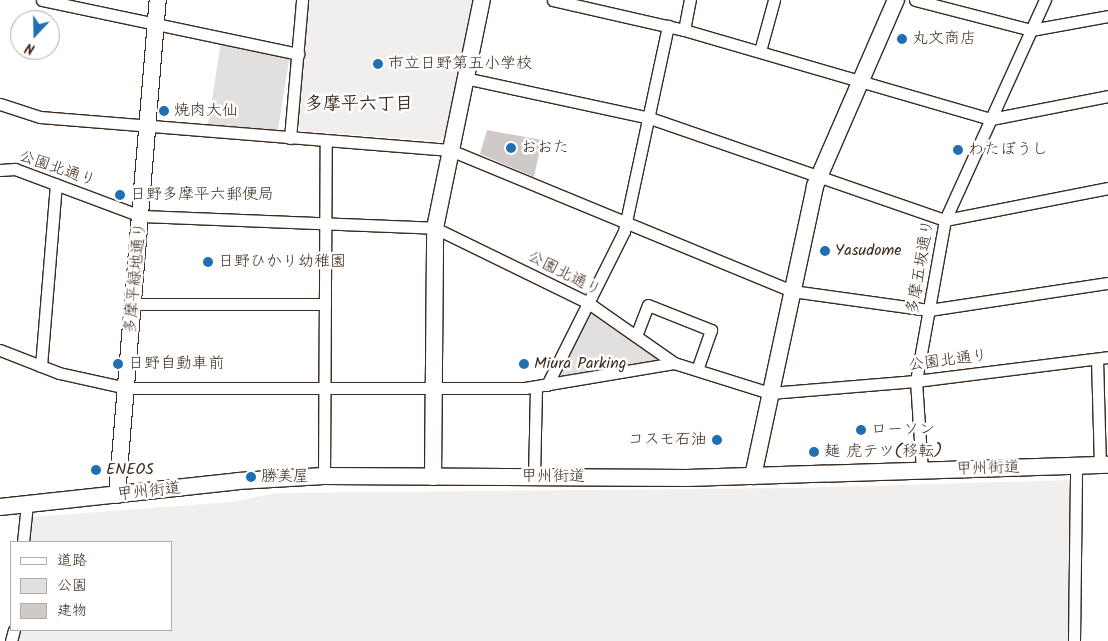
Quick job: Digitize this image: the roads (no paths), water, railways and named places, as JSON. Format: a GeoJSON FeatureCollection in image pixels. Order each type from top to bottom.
{"type":"FeatureCollection","features":[{"type":"Feature","properties":{"kind":"street"},"geometry":{"type":"LineString","coordinates":[[42,0],[298,54]]}},
{"type":"Feature","properties":{"kind":"street","name":"多摩平緑地通り"},"geometry":{"type":"LineString","coordinates":[[117,495],[158,0]]}},
{"type":"Feature","properties":{"kind":"street"},"geometry":{"type":"LineString","coordinates":[[290,138],[302,0]]}},
{"type":"Feature","properties":{"kind":"street"},"geometry":{"type":"LineString","coordinates":[[433,477],[435,228],[482,0]]}},
{"type":"Feature","properties":{"kind":"street"},"geometry":{"type":"LineString","coordinates":[[684,30],[690,0]]}},
{"type":"Feature","properties":{"kind":"street"},"geometry":{"type":"LineString","coordinates":[[760,51],[774,0]]}},
{"type":"Feature","properties":{"kind":"street"},"geometry":{"type":"LineString","coordinates":[[753,476],[818,176],[896,0]]}},
{"type":"Feature","properties":{"kind":"street"},"geometry":{"type":"LineString","coordinates":[[915,0],[1031,30],[1108,16]]}},
{"type":"Feature","properties":{"kind":"street","name":"多摩五坂通り"},"geometry":{"type":"LineString","coordinates":[[922,471],[916,381],[945,220],[1045,0]]}},
{"type":"Feature","properties":{"kind":"street"},"geometry":{"type":"LineString","coordinates":[[561,1],[684,30],[992,119],[1108,96]]}},
{"type":"Feature","properties":{"kind":"street"},"geometry":{"type":"LineString","coordinates":[[534,477],[542,386],[626,224],[668,26]]}},
{"type":"Feature","properties":{"kind":"street"},"geometry":{"type":"LineString","coordinates":[[465,78],[650,118],[945,220],[1108,188]]}},
{"type":"Feature","properties":{"kind":"street"},"geometry":{"type":"LineString","coordinates":[[0,104],[40,117],[450,150],[792,291],[929,310],[1108,283]]}},
{"type":"Feature","properties":{"kind":"street"},"geometry":{"type":"LineString","coordinates":[[324,476],[326,141]]}},
{"type":"Feature","properties":{"kind":"street","name":"公園北通り"},"geometry":{"type":"LineString","coordinates":[[0,170],[15,169],[141,216],[435,228],[587,302],[674,363],[770,393],[916,381],[1102,358]]}},
{"type":"Feature","properties":{"kind":"street"},"geometry":{"type":"LineString","coordinates":[[41,366],[56,185]]}},
{"type":"Feature","properties":{"kind":"street"},"geometry":{"type":"LineString","coordinates":[[134,304],[325,304]]}},
{"type":"Feature","properties":{"kind":"street"},"geometry":{"type":"LineString","coordinates":[[636,336],[648,305],[711,330],[697,370]]}},
{"type":"Feature","properties":{"kind":"street"},"geometry":{"type":"LineString","coordinates":[[0,350],[41,366],[127,388],[542,386],[674,363]]}},
{"type":"Feature","properties":{"kind":"street"},"geometry":{"type":"LineString","coordinates":[[1102,358],[1104,465]]}},
{"type":"Feature","properties":{"kind":"street","name":"甲州街道"},"geometry":{"type":"LineString","coordinates":[[0,507],[324,476],[753,476],[1104,465]]}},
{"type":"Feature","properties":{"kind":"street"},"geometry":{"type":"LineString","coordinates":[[1074,641],[1076,466]]}},
{"type":"Feature","properties":{"kind":"street"},"geometry":{"type":"LineString","coordinates":[[23,541],[27,504]]}},
{"type":"Feature","properties":{"kind":"place","name":"丸文商店"},"geometry":{"type":"Point","coordinates":[902,39]}},
{"type":"Feature","properties":{"kind":"place","name":"市立日野第五小学校"},"geometry":{"type":"Point","coordinates":[378,64]}},
{"type":"Feature","properties":{"kind":"place","name":"焼肉大仙"},"geometry":{"type":"Point","coordinates":[164,111]}},
{"type":"Feature","properties":{"kind":"place","name":"おおた"},"geometry":{"type":"Point","coordinates":[511,148]}},
{"type":"Feature","properties":{"kind":"place","name":"わたぼうし"},"geometry":{"type":"Point","coordinates":[958,150]}},
{"type":"Feature","properties":{"kind":"place","name":"日野多摩平六郵便局"},"geometry":{"type":"Point","coordinates":[120,195]}},
{"type":"Feature","properties":{"kind":"place","name":"Yasudome"},"geometry":{"type":"Point","coordinates":[825,251]}},
{"type":"Feature","properties":{"kind":"place","name":"日野ひかり幼稚園"},"geometry":{"type":"Point","coordinates":[208,262]}},
{"type":"Feature","properties":{"kind":"place","name":"日野自動車前"},"geometry":{"type":"Point","coordinates":[118,364]}},
{"type":"Feature","properties":{"kind":"place","name":"Miura Parking"},"geometry":{"type":"Point","coordinates":[524,364]}},
{"type":"Feature","properties":{"kind":"place","name":"ローソン"},"geometry":{"type":"Point","coordinates":[861,430]}},
{"type":"Feature","properties":{"kind":"place","name":"コスモ石油"},"geometry":{"type":"Point","coordinates":[717,440]}},
{"type":"Feature","properties":{"kind":"place","name":"麺 虎テツ(移転)"},"geometry":{"type":"Point","coordinates":[814,452]}},
{"type":"Feature","properties":{"kind":"place","name":"ENEOS"},"geometry":{"type":"Point","coordinates":[96,470]}},
{"type":"Feature","properties":{"kind":"place","name":"勝美屋"},"geometry":{"type":"Point","coordinates":[251,477]}},
{"type":"Feature","properties":{"kind":"district","name":"多摩平六丁目"},"geometry":{"type":"Point","coordinates":[359,105]}}]}
